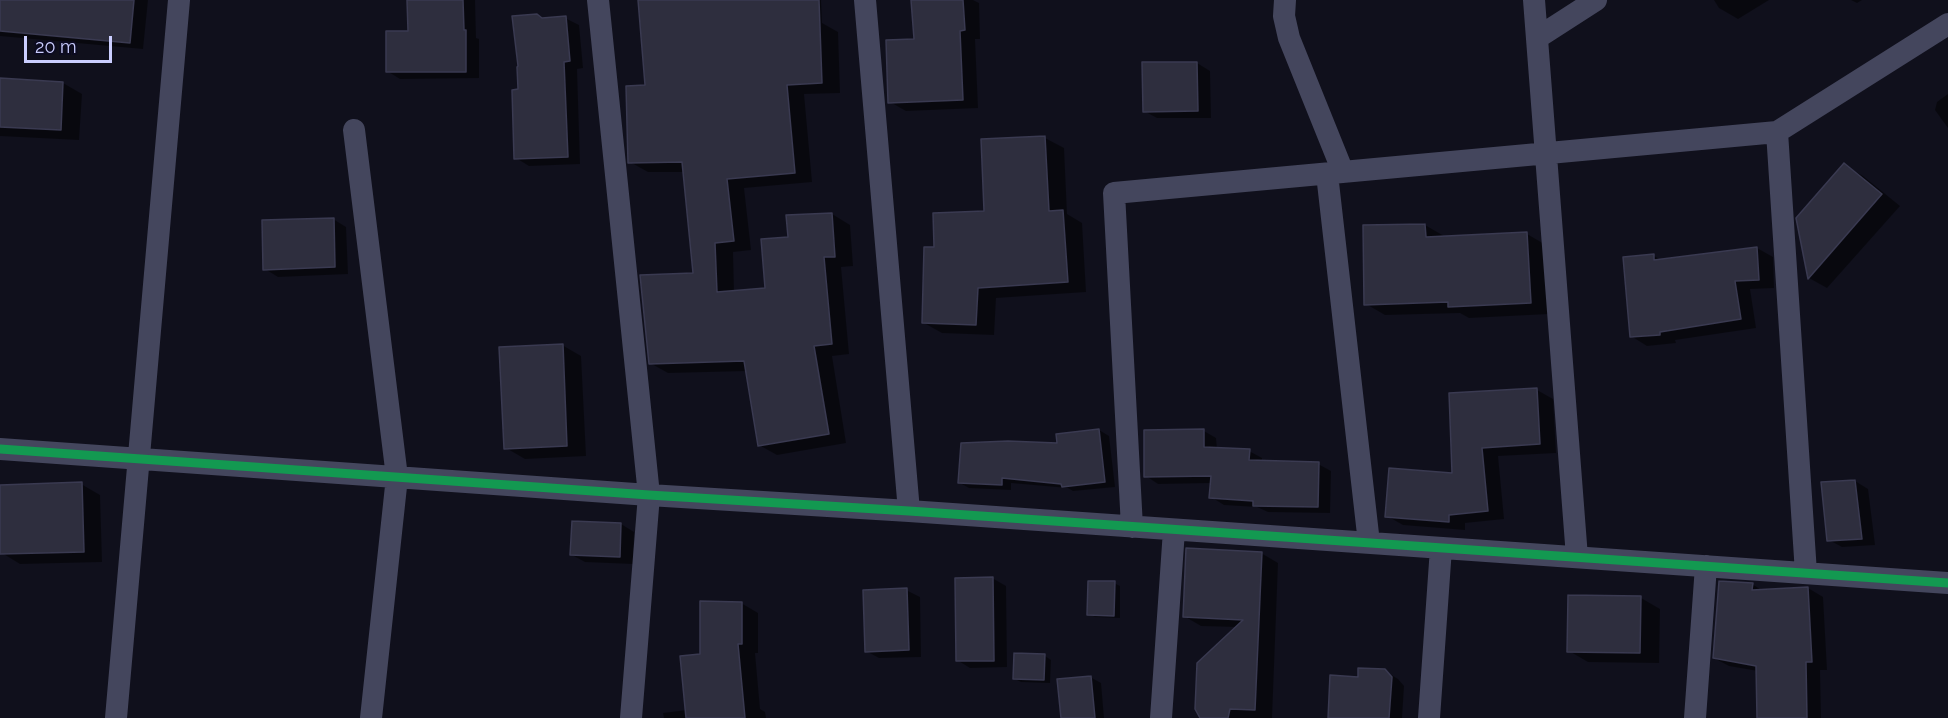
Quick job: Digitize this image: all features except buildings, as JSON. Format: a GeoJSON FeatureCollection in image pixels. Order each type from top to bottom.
{"type":"FeatureCollection","features":[{"type":"Feature","properties":{"kind":"street"},"geometry":{"type":"LineString","coordinates":[[116,718],[179,0]]}},
{"type":"Feature","properties":{"kind":"street"},"geometry":{"type":"LineString","coordinates":[[598,0],[649,495],[632,718]]}},
{"type":"Feature","properties":{"kind":"street"},"geometry":{"type":"LineString","coordinates":[[865,0],[909,511]]}},
{"type":"Feature","properties":{"kind":"street"},"geometry":{"type":"LineString","coordinates":[[1285,0],[1284,16],[1289,38],[1335,173],[1369,543]]}},
{"type":"Feature","properties":{"kind":"street"},"geometry":{"type":"LineString","coordinates":[[1534,0],[1577,557]]}},
{"type":"Feature","properties":{"kind":"street"},"geometry":{"type":"LineString","coordinates":[[1537,38],[1596,0]]}},
{"type":"Feature","properties":{"kind":"street"},"geometry":{"type":"LineString","coordinates":[[1132,527],[1114,193],[1777,132],[1948,24]]}},
{"type":"Feature","properties":{"kind":"street"},"geometry":{"type":"LineString","coordinates":[[354,130],[397,477],[371,718]]}},
{"type":"Feature","properties":{"kind":"street"},"geometry":{"type":"LineString","coordinates":[[1777,132],[1806,573]]}},
{"type":"Feature","properties":{"kind":"street"},"geometry":{"type":"LineString","coordinates":[[0,449],[1948,583]]}},
{"type":"Feature","properties":{"kind":"street"},"geometry":{"type":"LineString","coordinates":[[1161,718],[1174,530]]}},
{"type":"Feature","properties":{"kind":"street"},"geometry":{"type":"LineString","coordinates":[[1429,718],[1441,548]]}},
{"type":"Feature","properties":{"kind":"street"},"geometry":{"type":"LineString","coordinates":[[1695,718],[1706,566]]}},
{"type":"Feature","properties":{"kind":"cycle path"},"geometry":{"type":"LineString","coordinates":[[0,449],[1948,583]]}}]}
